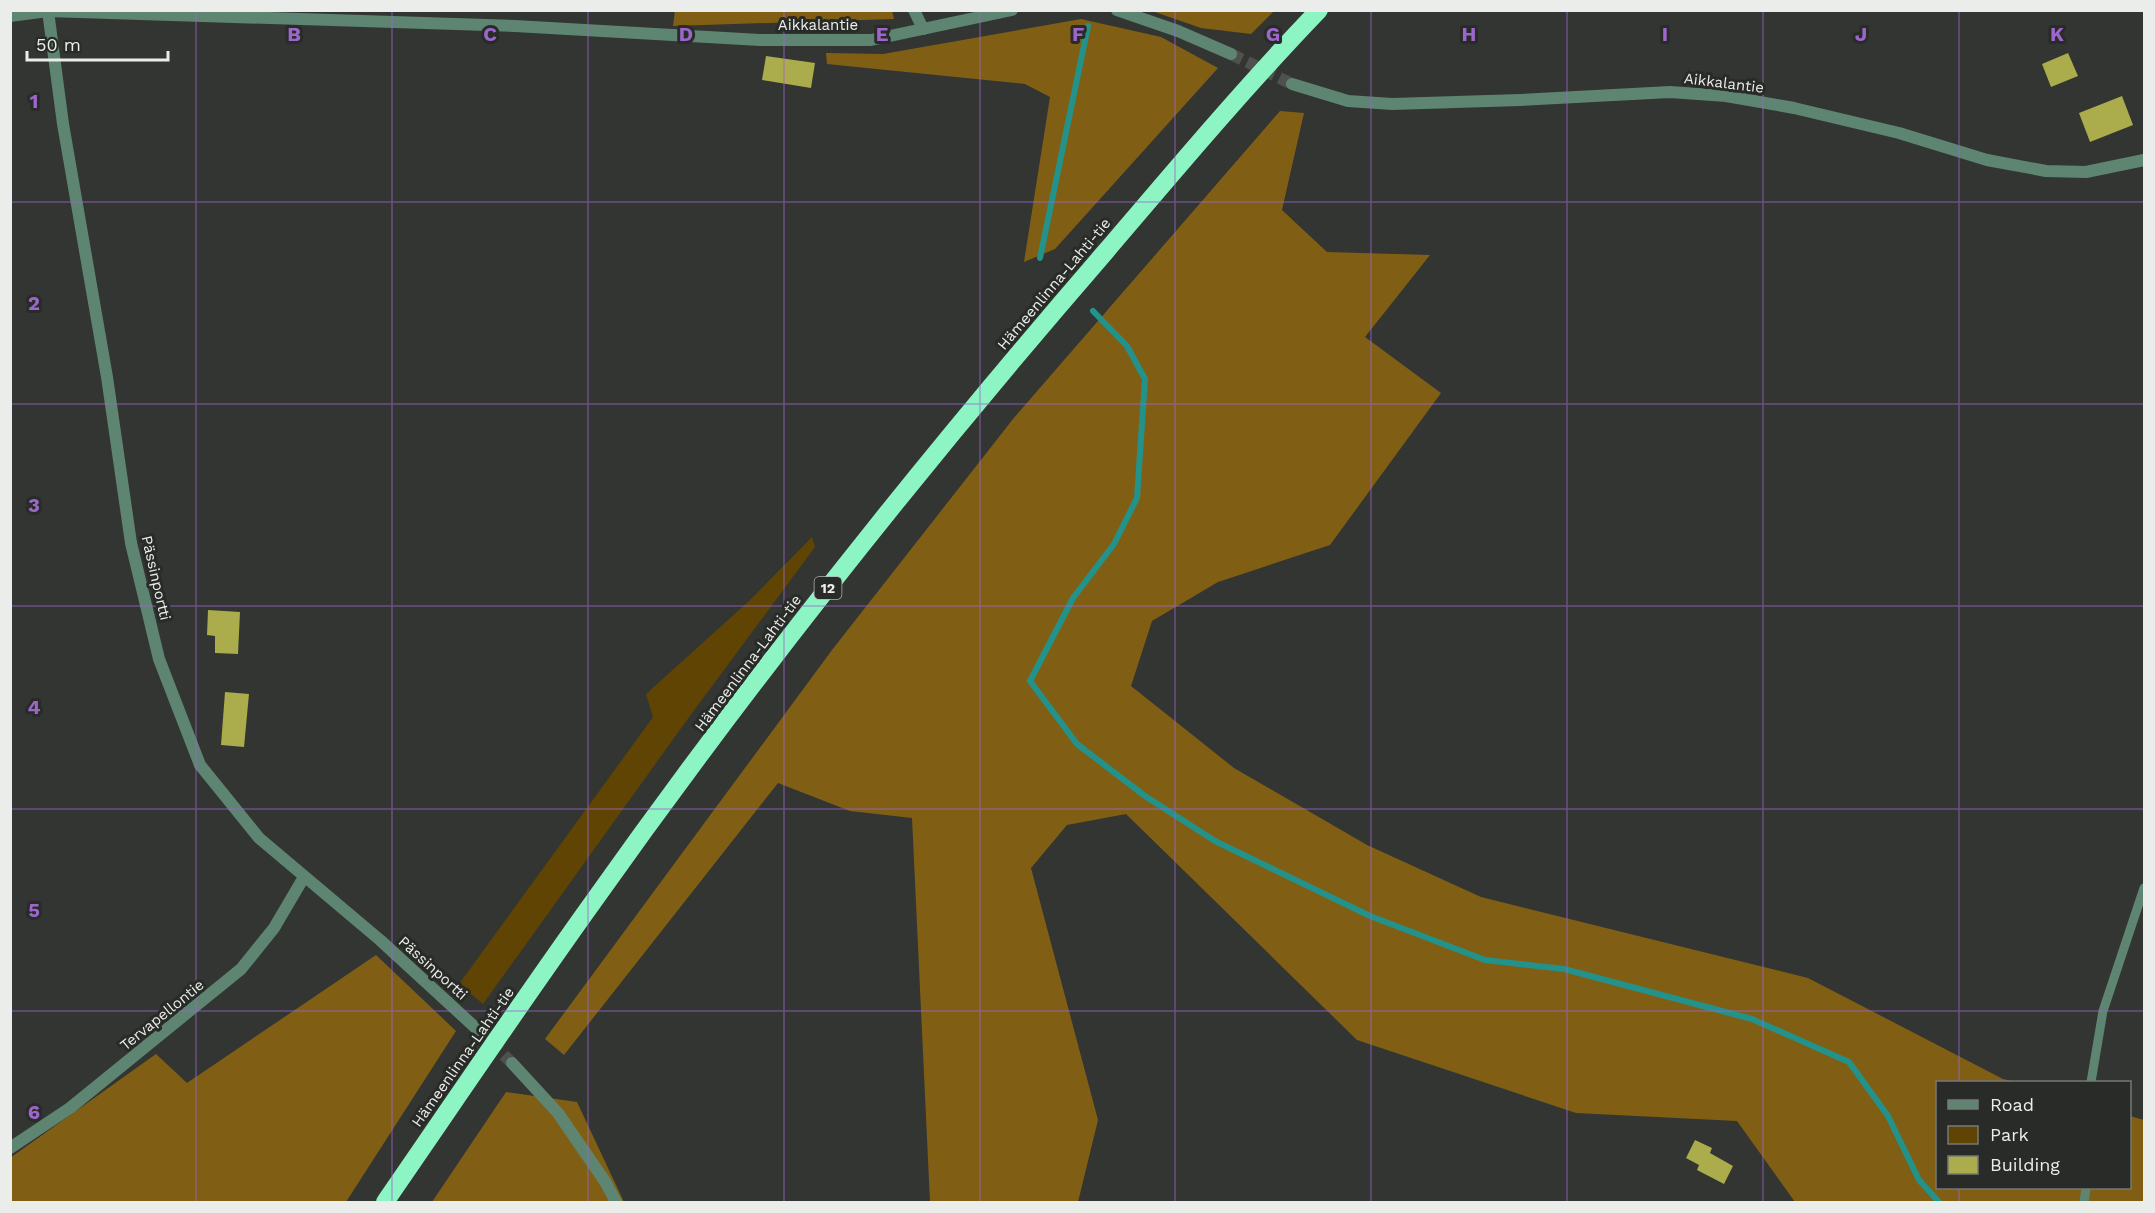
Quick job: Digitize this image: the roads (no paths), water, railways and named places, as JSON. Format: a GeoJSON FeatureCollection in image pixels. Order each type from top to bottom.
{"type":"FeatureCollection","features":[{"type":"Feature","properties":{"kind":"highway","name":"Hämeenlinna-Lahti-tie"},"geometry":{"type":"LineString","coordinates":[[385,1203],[594,901],[709,743],[822,596],[943,443],[1055,310],[1191,152],[1319,10]]}},
{"type":"Feature","properties":{"kind":"street"},"geometry":{"type":"LineString","coordinates":[[914,10],[923,29]]}},
{"type":"Feature","properties":{"kind":"street","name":"Aikkalantie"},"geometry":{"type":"LineString","coordinates":[[10,16],[48,11],[515,26],[760,40],[871,40],[1012,10]]}},
{"type":"Feature","properties":{"kind":"street"},"geometry":{"type":"LineString","coordinates":[[1117,10],[1178,31],[1231,54]]}},
{"type":"Feature","properties":{"kind":"street","name":"Pässinportti"},"geometry":{"type":"LineString","coordinates":[[48,11],[63,124],[108,377],[131,543],[159,659],[200,765],[260,838],[380,940],[478,1030]]}},
{"type":"Feature","properties":{"kind":"street","name":"Aikkalantie"},"geometry":{"type":"LineString","coordinates":[[1292,84],[1348,101],[1392,104],[1670,92],[1725,96],[1794,108],[1899,133],[1987,160],[2046,171],[2086,172],[2145,160]]}},
{"type":"Feature","properties":{"kind":"street","name":"Tervapellontie"},"geometry":{"type":"LineString","coordinates":[[10,1148],[70,1108],[241,969],[274,928],[304,877]]}},
{"type":"Feature","properties":{"kind":"street"},"geometry":{"type":"LineString","coordinates":[[512,1063],[558,1113],[606,1184],[616,1203]]}},
{"type":"Feature","properties":{"kind":"lane"},"geometry":{"type":"LineString","coordinates":[[2091,1081],[2103,1011],[2145,888]]}},
{"type":"Feature","properties":{"kind":"waterway"},"geometry":{"type":"LineString","coordinates":[[1040,258],[1088,26]]}},
{"type":"Feature","properties":{"kind":"waterway"},"geometry":{"type":"LineString","coordinates":[[1093,311],[1127,346],[1145,379],[1137,498],[1114,544],[1073,598],[1030,681],[1077,744],[1145,796],[1215,841],[1370,916],[1485,960],[1564,969],[1752,1019],[1849,1062],[1888,1116],[1919,1180],[1939,1202]]}},
{"type":"Feature","properties":{"kind":"tunnel"},"geometry":{"type":"LineString","coordinates":[[1231,54],[1292,84]]}},
{"type":"Feature","properties":{"kind":"tunnel"},"geometry":{"type":"LineString","coordinates":[[478,1030],[512,1063]]}}]}
